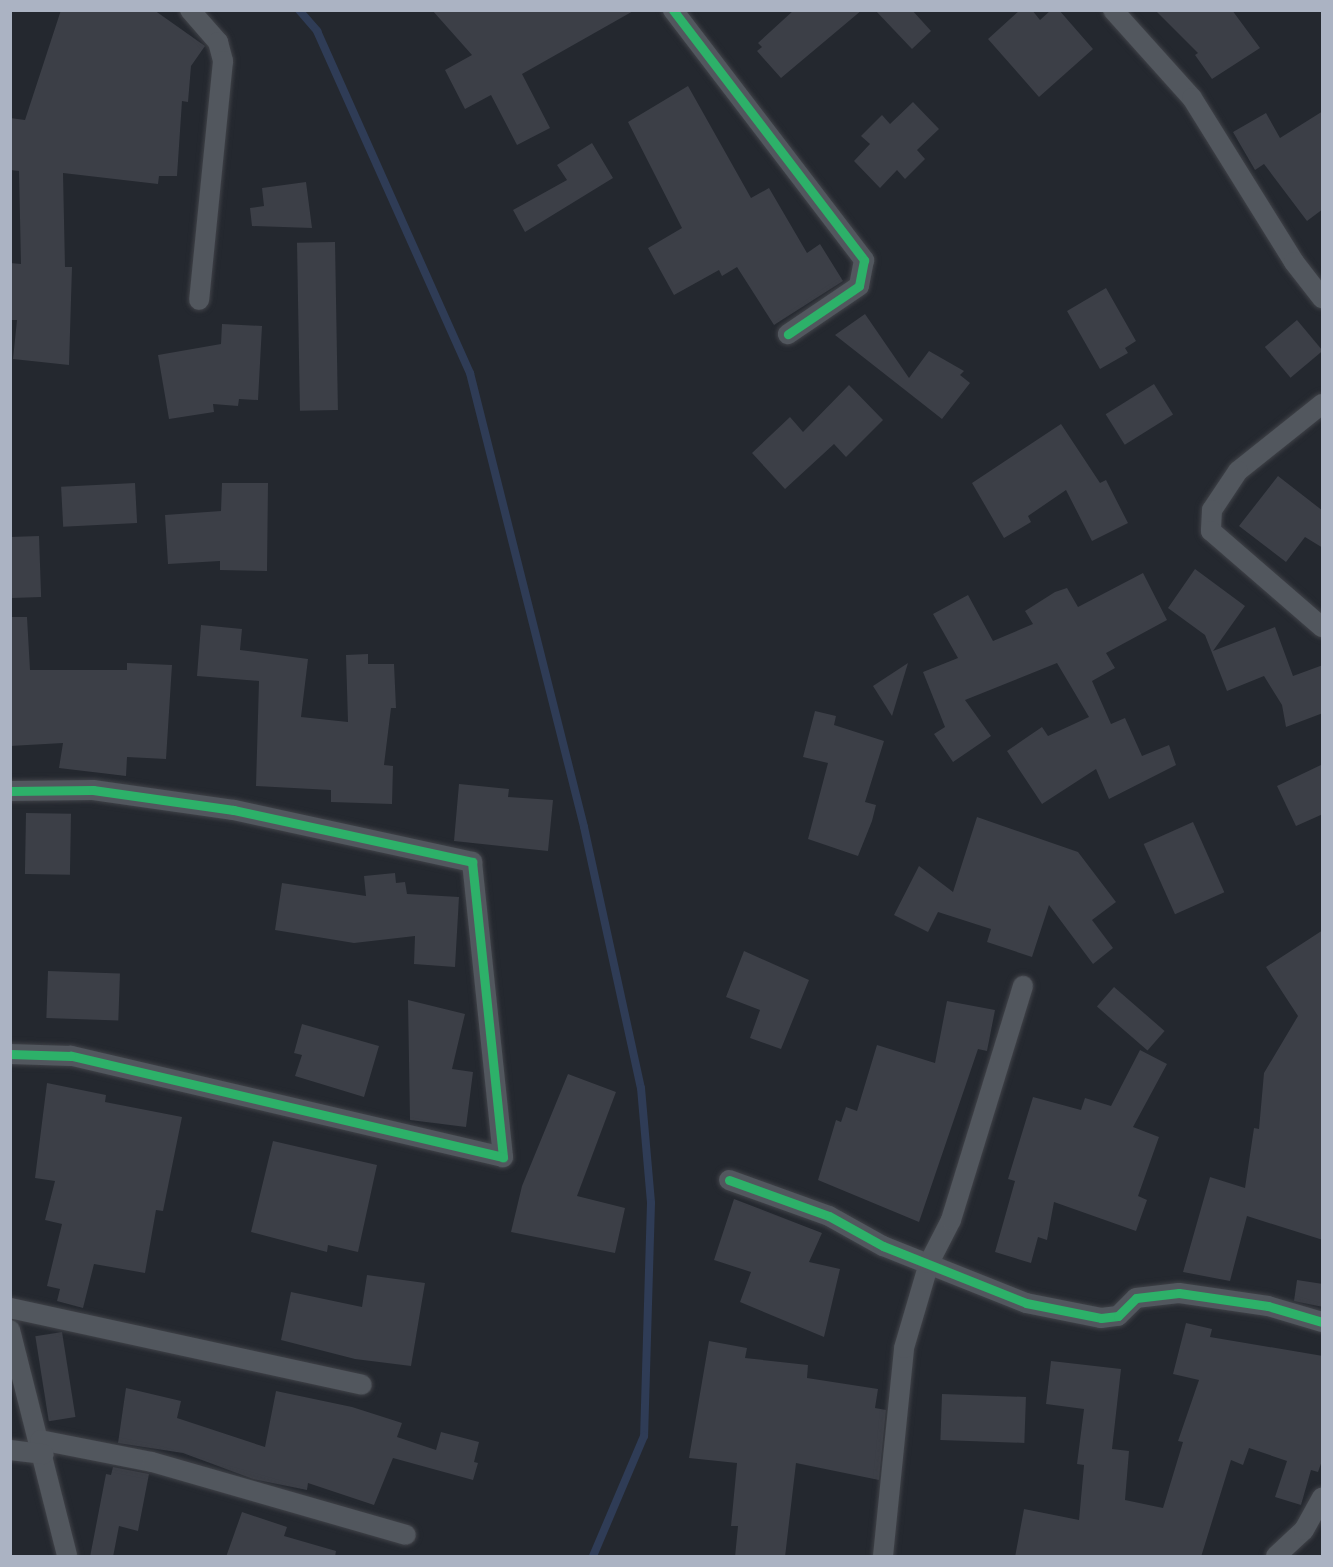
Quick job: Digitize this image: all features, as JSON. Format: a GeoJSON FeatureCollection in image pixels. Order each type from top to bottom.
{"type":"FeatureCollection","features":[{"type":"Feature","properties":{"kind":"street"},"geometry":{"type":"LineString","coordinates":[[190,10],[218,42],[223,61],[199,300]]}},
{"type":"Feature","properties":{"kind":"street"},"geometry":{"type":"LineString","coordinates":[[673,10],[864,260],[859,285],[788,334]]}},
{"type":"Feature","properties":{"kind":"street"},"geometry":{"type":"LineString","coordinates":[[1113,10],[1192,98],[1294,262],[1323,298]]}},
{"type":"Feature","properties":{"kind":"street"},"geometry":{"type":"LineString","coordinates":[[1323,404],[1238,471],[1212,510],[1211,531],[1323,627]]}},
{"type":"Feature","properties":{"kind":"street"},"geometry":{"type":"LineString","coordinates":[[10,791],[93,790],[234,810],[472,862],[503,1157],[71,1056],[10,1054]]}},
{"type":"Feature","properties":{"kind":"street"},"geometry":{"type":"LineString","coordinates":[[883,1557],[904,1348],[929,1263],[951,1220],[1023,986]]}},
{"type":"Feature","properties":{"kind":"street"},"geometry":{"type":"LineString","coordinates":[[729,1180],[830,1216],[1002,1296],[1085,1316],[1118,1316],[1136,1298],[1179,1293],[1268,1306],[1323,1322]]}},
{"type":"Feature","properties":{"kind":"street"},"geometry":{"type":"LineString","coordinates":[[10,1308],[362,1385]]}},
{"type":"Feature","properties":{"kind":"street"},"geometry":{"type":"LineString","coordinates":[[10,1330],[42,1447],[67,1557]]}},
{"type":"Feature","properties":{"kind":"street"},"geometry":{"type":"LineString","coordinates":[[10,1450],[42,1447],[152,1462],[406,1535]]}},
{"type":"Feature","properties":{"kind":"street"},"geometry":{"type":"LineString","coordinates":[[1276,1557],[1304,1530],[1323,1498]]}},
{"type":"Feature","properties":{"kind":"building"},"geometry":{"type":"Polygon","coordinates":[[[61,10],[154,10],[205,46],[191,66],[188,102],[182,101],[177,176],[159,176],[158,184],[63,173],[65,267],[72,267],[69,365],[13,359],[17,320],[10,320],[10,263],[21,264],[19,171],[10,170],[10,118],[25,120],[61,10]]]}},
{"type":"Feature","properties":{"kind":"building"},"geometry":{"type":"Polygon","coordinates":[[[432,10],[635,10],[522,74],[550,128],[517,145],[491,95],[465,109],[445,70],[472,55],[432,10]]]}},
{"type":"Feature","properties":{"kind":"building"},"geometry":{"type":"Polygon","coordinates":[[[794,10],[862,10],[781,78],[757,51],[762,47],[758,43],[794,10]]]}},
{"type":"Feature","properties":{"kind":"building"},"geometry":{"type":"Polygon","coordinates":[[[875,10],[912,10],[931,31],[912,49],[875,10]]]}},
{"type":"Feature","properties":{"kind":"building"},"geometry":{"type":"Polygon","coordinates":[[[1020,10],[1032,10],[1040,20],[1051,10],[1059,10],[1093,49],[1039,97],[988,39],[1020,10]]]}},
{"type":"Feature","properties":{"kind":"building"},"geometry":{"type":"Polygon","coordinates":[[[1155,10],[1232,10],[1260,48],[1212,79],[1195,55],[1198,53],[1155,10]]]}},
{"type":"Feature","properties":{"kind":"building"},"geometry":{"type":"Polygon","coordinates":[[[688,86],[751,198],[769,188],[807,253],[820,244],[843,281],[774,325],[737,267],[722,276],[719,270],[674,295],[648,248],[682,228],[628,122],[688,86]]]}},
{"type":"Feature","properties":{"kind":"building"},"geometry":{"type":"Polygon","coordinates":[[[913,102],[939,129],[917,150],[925,159],[905,179],[897,170],[880,188],[854,161],[870,144],[861,136],[882,115],[890,124],[913,102]]]}},
{"type":"Feature","properties":{"kind":"building"},"geometry":{"type":"Polygon","coordinates":[[[1323,111],[1323,209],[1307,221],[1264,164],[1255,170],[1233,132],[1266,113],[1280,138],[1323,111]]]}},
{"type":"Feature","properties":{"kind":"building"},"geometry":{"type":"Polygon","coordinates":[[[592,143],[613,178],[525,232],[513,210],[567,180],[557,165],[592,143]]]}},
{"type":"Feature","properties":{"kind":"building"},"geometry":{"type":"Polygon","coordinates":[[[306,182],[312,228],[252,226],[250,208],[264,206],[262,188],[306,182]]]}},
{"type":"Feature","properties":{"kind":"building"},"geometry":{"type":"Polygon","coordinates":[[[335,242],[338,410],[300,411],[297,243],[335,242]]]}},
{"type":"Feature","properties":{"kind":"building"},"geometry":{"type":"Polygon","coordinates":[[[1106,288],[1136,341],[1125,348],[1128,353],[1100,369],[1067,311],[1106,288]]]}},
{"type":"Feature","properties":{"kind":"building"},"geometry":{"type":"Polygon","coordinates":[[[865,314],[909,378],[929,351],[964,371],[960,375],[970,383],[942,419],[835,335],[865,314]]]}},
{"type":"Feature","properties":{"kind":"building"},"geometry":{"type":"Polygon","coordinates":[[[1297,320],[1322,351],[1291,378],[1265,347],[1297,320]]]}},
{"type":"Feature","properties":{"kind":"building"},"geometry":{"type":"Polygon","coordinates":[[[222,324],[262,326],[258,400],[239,399],[238,406],[213,404],[214,412],[169,419],[158,355],[221,344],[222,324]]]}},
{"type":"Feature","properties":{"kind":"building"},"geometry":{"type":"Polygon","coordinates":[[[1154,384],[1173,415],[1125,445],[1106,414],[1154,384]]]}},
{"type":"Feature","properties":{"kind":"building"},"geometry":{"type":"Polygon","coordinates":[[[849,385],[883,420],[846,457],[834,444],[785,489],[752,453],[790,417],[803,432],[849,385]]]}},
{"type":"Feature","properties":{"kind":"building"},"geometry":{"type":"Polygon","coordinates":[[[1061,424],[1100,483],[1106,480],[1128,523],[1092,541],[1066,490],[1028,516],[1031,522],[1004,538],[972,483],[1061,424]]]}},
{"type":"Feature","properties":{"kind":"building"},"geometry":{"type":"Polygon","coordinates":[[[1278,476],[1323,511],[1323,548],[1305,537],[1286,562],[1239,526],[1278,476]]]}},
{"type":"Feature","properties":{"kind":"building"},"geometry":{"type":"Polygon","coordinates":[[[135,483],[137,523],[63,527],[61,487],[135,483]]]}},
{"type":"Feature","properties":{"kind":"building"},"geometry":{"type":"Polygon","coordinates":[[[222,483],[268,483],[267,571],[220,570],[220,561],[168,564],[165,515],[221,511],[222,483]]]}},
{"type":"Feature","properties":{"kind":"building"},"geometry":{"type":"Polygon","coordinates":[[[39,536],[41,597],[12,598],[10,537],[39,536]]]}},
{"type":"Feature","properties":{"kind":"building"},"geometry":{"type":"Polygon","coordinates":[[[1195,569],[1245,606],[1213,651],[1275,627],[1293,676],[1323,665],[1323,713],[1286,727],[1282,705],[1264,676],[1227,691],[1205,635],[1168,608],[1195,569]]]}},
{"type":"Feature","properties":{"kind":"building"},"geometry":{"type":"Polygon","coordinates":[[[1143,573],[1167,620],[1106,653],[1115,668],[1092,681],[1111,724],[1125,718],[1142,756],[1169,745],[1176,765],[1109,799],[1096,769],[1042,804],[1007,751],[1042,727],[1048,736],[1089,717],[1057,663],[965,700],[991,736],[953,762],[934,734],[945,727],[923,672],[958,658],[933,614],[968,595],[993,641],[1033,624],[1025,611],[1055,592],[1067,588],[1078,607],[1143,573]]]}},
{"type":"Feature","properties":{"kind":"building"},"geometry":{"type":"Polygon","coordinates":[[[10,617],[27,617],[30,670],[127,670],[127,663],[172,665],[166,759],[127,757],[126,776],[59,768],[63,743],[10,746],[10,617]]]}},
{"type":"Feature","properties":{"kind":"building"},"geometry":{"type":"Polygon","coordinates":[[[201,625],[242,629],[240,650],[308,659],[301,717],[348,722],[346,655],[368,654],[368,664],[394,664],[396,708],[391,708],[384,765],[393,766],[392,804],[331,802],[331,790],[256,786],[259,681],[197,676],[201,625]]]}},
{"type":"Feature","properties":{"kind":"building"},"geometry":{"type":"Polygon","coordinates":[[[908,663],[892,716],[873,686],[908,663]]]}},
{"type":"Feature","properties":{"kind":"building"},"geometry":{"type":"Polygon","coordinates":[[[815,711],[836,716],[834,725],[884,741],[865,802],[876,805],[858,856],[808,839],[828,763],[803,757],[815,711]]]}},
{"type":"Feature","properties":{"kind":"building"},"geometry":{"type":"Polygon","coordinates":[[[1323,764],[1323,814],[1296,826],[1277,786],[1323,764]]]}},
{"type":"Feature","properties":{"kind":"building"},"geometry":{"type":"Polygon","coordinates":[[[459,784],[509,789],[508,797],[553,800],[548,851],[454,841],[459,784]]]}},
{"type":"Feature","properties":{"kind":"building"},"geometry":{"type":"Polygon","coordinates":[[[26,813],[71,814],[70,875],[25,874],[26,813]]]}},
{"type":"Feature","properties":{"kind":"building"},"geometry":{"type":"Polygon","coordinates":[[[977,817],[1078,852],[1116,902],[1092,920],[1113,948],[1093,964],[1049,905],[1032,957],[987,942],[991,929],[938,912],[928,932],[894,915],[919,866],[953,892],[977,817]]]}},
{"type":"Feature","properties":{"kind":"building"},"geometry":{"type":"Polygon","coordinates":[[[1193,822],[1224,892],[1175,914],[1144,844],[1193,822]]]}},
{"type":"Feature","properties":{"kind":"building"},"geometry":{"type":"Polygon","coordinates":[[[395,873],[396,883],[405,882],[407,894],[459,897],[455,967],[414,964],[415,936],[354,943],[275,930],[282,883],[366,896],[364,876],[395,873]]]}},
{"type":"Feature","properties":{"kind":"building"},"geometry":{"type":"Polygon","coordinates":[[[1323,930],[1323,1240],[1247,1216],[1230,1281],[1183,1272],[1210,1177],[1245,1188],[1254,1128],[1259,1129],[1264,1073],[1298,1016],[1266,967],[1323,930]]]}},
{"type":"Feature","properties":{"kind":"building"},"geometry":{"type":"Polygon","coordinates":[[[744,951],[809,980],[781,1049],[750,1038],[760,1010],[726,997],[744,951]]]}},
{"type":"Feature","properties":{"kind":"building"},"geometry":{"type":"Polygon","coordinates":[[[48,971],[120,974],[118,1020],[46,1018],[48,971]]]}},
{"type":"Feature","properties":{"kind":"building"},"geometry":{"type":"Polygon","coordinates":[[[1114,987],[1165,1031],[1148,1051],[1097,1007],[1114,987]]]}},
{"type":"Feature","properties":{"kind":"building"},"geometry":{"type":"Polygon","coordinates":[[[408,1000],[465,1014],[452,1069],[473,1072],[466,1127],[410,1120],[408,1000]]]}},
{"type":"Feature","properties":{"kind":"building"},"geometry":{"type":"Polygon","coordinates":[[[947,1001],[995,1010],[987,1051],[978,1049],[919,1222],[818,1180],[836,1120],[841,1122],[846,1107],[857,1111],[877,1045],[935,1063],[947,1001]]]}},
{"type":"Feature","properties":{"kind":"building"},"geometry":{"type":"Polygon","coordinates":[[[302,1024],[379,1046],[364,1097],[295,1076],[302,1055],[294,1053],[302,1024]]]}},
{"type":"Feature","properties":{"kind":"building"},"geometry":{"type":"Polygon","coordinates":[[[1140,1050],[1167,1064],[1133,1127],[1159,1137],[1138,1196],[1147,1200],[1136,1231],[1054,1202],[1047,1240],[1038,1237],[1031,1263],[995,1252],[1015,1181],[1008,1179],[1033,1097],[1081,1110],[1085,1098],[1111,1106],[1140,1050]]]}},
{"type":"Feature","properties":{"kind":"building"},"geometry":{"type":"Polygon","coordinates":[[[568,1074],[616,1092],[577,1196],[625,1208],[615,1253],[511,1232],[522,1186],[568,1074]]]}},
{"type":"Feature","properties":{"kind":"building"},"geometry":{"type":"Polygon","coordinates":[[[47,1083],[106,1095],[105,1102],[182,1117],[163,1211],[156,1210],[145,1273],[94,1264],[83,1308],[57,1301],[60,1289],[47,1286],[62,1224],[45,1220],[55,1181],[35,1178],[47,1083]]]}},
{"type":"Feature","properties":{"kind":"building"},"geometry":{"type":"Polygon","coordinates":[[[273,1141],[377,1165],[358,1252],[328,1245],[327,1252],[251,1232],[273,1141]]]}},
{"type":"Feature","properties":{"kind":"building"},"geometry":{"type":"Polygon","coordinates":[[[734,1199],[822,1233],[809,1262],[840,1269],[824,1337],[740,1302],[751,1272],[714,1260],[734,1199]]]}},
{"type":"Feature","properties":{"kind":"building"},"geometry":{"type":"Polygon","coordinates":[[[367,1275],[425,1283],[411,1366],[355,1359],[281,1340],[291,1292],[362,1307],[367,1275]]]}},
{"type":"Feature","properties":{"kind":"building"},"geometry":{"type":"Polygon","coordinates":[[[1297,1280],[1323,1284],[1323,1307],[1294,1301],[1297,1280]]]}},
{"type":"Feature","properties":{"kind":"building"},"geometry":{"type":"Polygon","coordinates":[[[1186,1323],[1212,1329],[1210,1337],[1323,1356],[1323,1458],[1318,1472],[1311,1470],[1301,1505],[1275,1497],[1287,1461],[1249,1448],[1243,1465],[1231,1460],[1201,1557],[1015,1557],[1024,1509],[1079,1520],[1084,1465],[1077,1464],[1084,1409],[1046,1404],[1051,1361],[1121,1369],[1112,1449],[1129,1451],[1125,1500],[1163,1508],[1183,1442],[1178,1441],[1199,1380],[1173,1374],[1186,1323]]]}},
{"type":"Feature","properties":{"kind":"building"},"geometry":{"type":"Polygon","coordinates":[[[62,1332],[75,1417],[49,1421],[35,1336],[62,1332]]]}},
{"type":"Feature","properties":{"kind":"building"},"geometry":{"type":"Polygon","coordinates":[[[709,1341],[747,1348],[745,1358],[808,1365],[807,1378],[878,1389],[875,1408],[886,1410],[879,1480],[796,1463],[785,1557],[735,1557],[738,1526],[731,1526],[737,1463],[689,1458],[709,1341]]]}},
{"type":"Feature","properties":{"kind":"building"},"geometry":{"type":"Polygon","coordinates":[[[126,1388],[181,1401],[177,1418],[265,1447],[276,1391],[352,1407],[402,1423],[397,1437],[436,1450],[441,1432],[479,1442],[474,1462],[478,1463],[473,1480],[393,1458],[374,1505],[308,1483],[307,1490],[253,1479],[183,1453],[118,1443],[126,1388]]]}},
{"type":"Feature","properties":{"kind":"building"},"geometry":{"type":"Polygon","coordinates":[[[942,1394],[1026,1397],[1024,1443],[940,1440],[942,1394]]]}},
{"type":"Feature","properties":{"kind":"building"},"geometry":{"type":"Polygon","coordinates":[[[113,1467],[149,1474],[138,1531],[119,1526],[113,1557],[90,1557],[106,1474],[111,1475],[113,1467]]]}},
{"type":"Feature","properties":{"kind":"building"},"geometry":{"type":"Polygon","coordinates":[[[242,1512],[287,1527],[284,1536],[336,1551],[335,1557],[226,1557],[242,1512]]]}},
{"type":"Feature","properties":{"kind":"waterway"},"geometry":{"type":"LineString","coordinates":[[299,10],[317,31],[470,373],[584,827],[641,1088],[651,1203],[644,1436],[593,1556]]}},
{"type":"Feature","properties":{"kind":"cycle path"},"geometry":{"type":"LineString","coordinates":[[673,10],[864,260],[859,286],[788,334]]}},
{"type":"Feature","properties":{"kind":"cycle path"},"geometry":{"type":"LineString","coordinates":[[10,791],[93,790],[234,810],[472,862],[503,1157],[71,1056],[10,1054]]}},
{"type":"Feature","properties":{"kind":"cycle path"},"geometry":{"type":"LineString","coordinates":[[729,1180],[829,1216],[883,1246],[1026,1303],[1101,1318],[1118,1316],[1136,1298],[1179,1293],[1268,1306],[1322,1322]]}}]}
